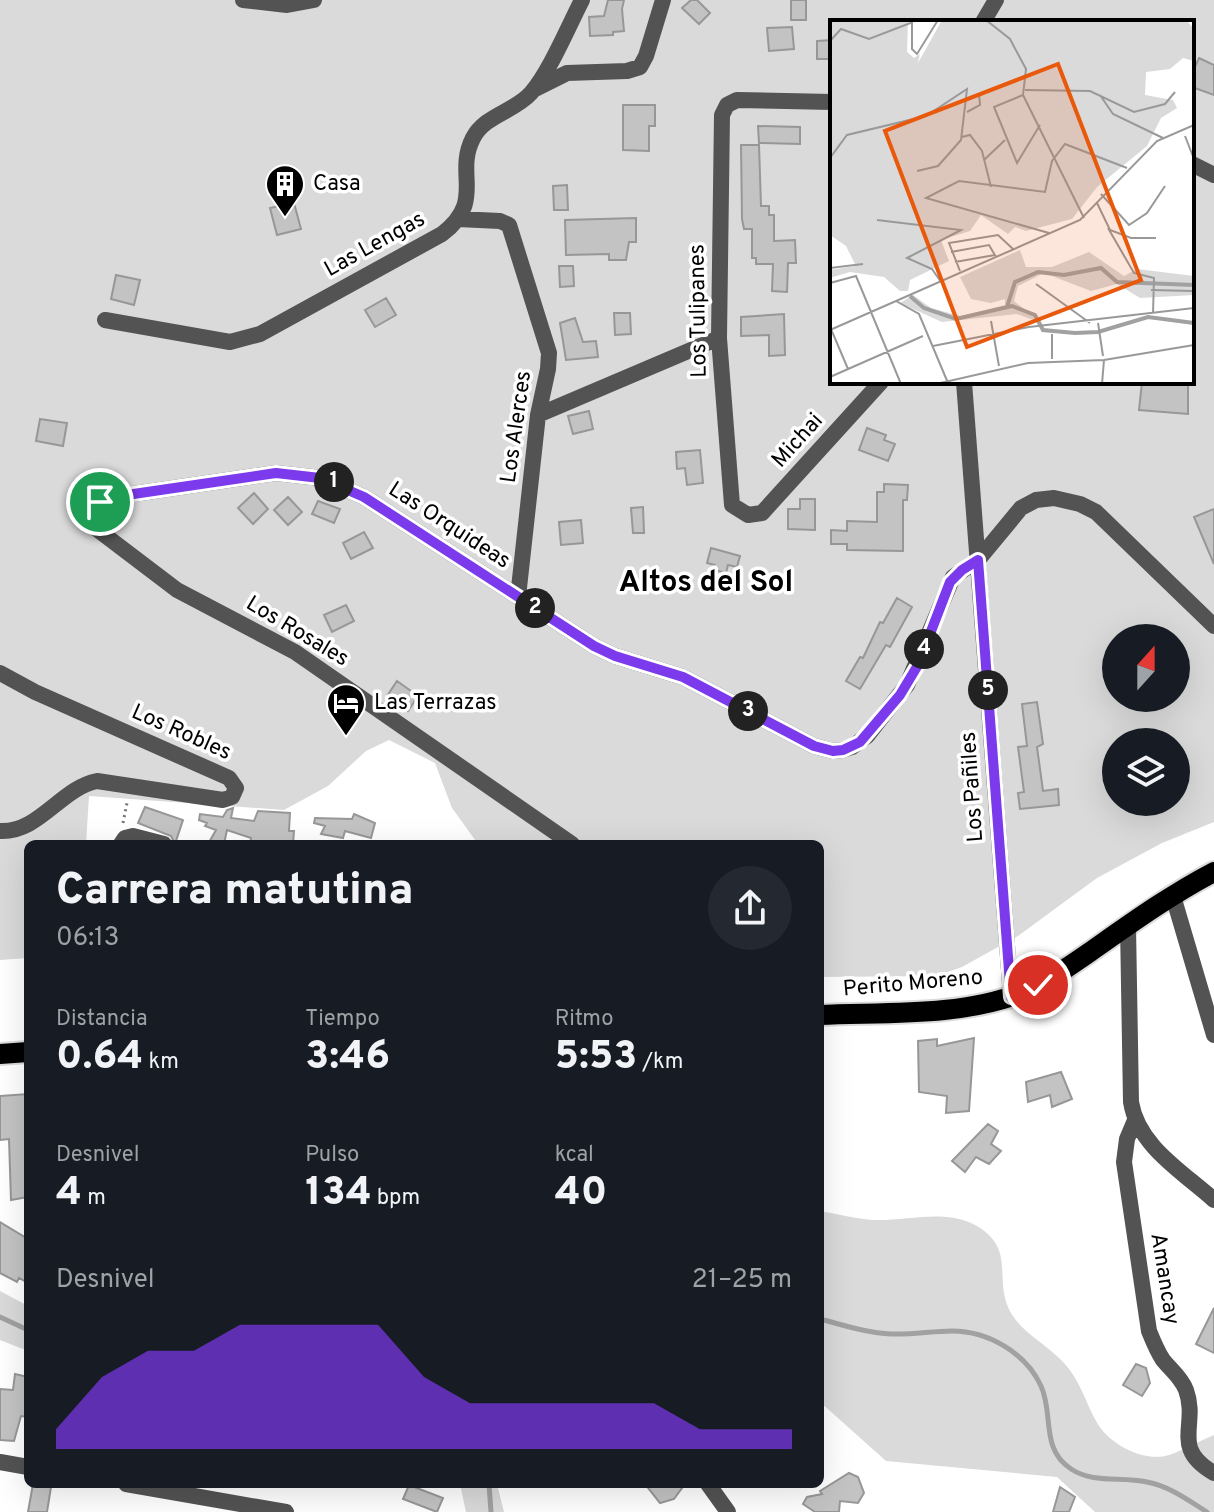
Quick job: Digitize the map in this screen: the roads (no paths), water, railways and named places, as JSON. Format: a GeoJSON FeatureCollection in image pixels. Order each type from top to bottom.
{"type":"FeatureCollection","features":[{"type":"Feature","properties":{"kind":"main road","name":"Perito Moreno"},"geometry":{"type":"LineString","coordinates":[[824,1015],[935,1010],[1011,997],[1047,980],[1214,872]]}},
{"type":"Feature","properties":{"kind":"main road"},"geometry":{"type":"LineString","coordinates":[[0,1054],[24,1052]]}},
{"type":"Feature","properties":{"kind":"street"},"geometry":{"type":"LineString","coordinates":[[243,0],[273,5],[314,0]]}},
{"type":"Feature","properties":{"kind":"street","name":"Las Lengas"},"geometry":{"type":"LineString","coordinates":[[105,320],[218,341],[250,339],[442,234],[458,219],[467,199],[467,157],[474,136],[489,121],[521,103],[534,89],[582,0]]}},
{"type":"Feature","properties":{"kind":"street"},"geometry":{"type":"LineString","coordinates":[[534,89],[567,73],[627,71],[640,67],[663,0]]}},
{"type":"Feature","properties":{"kind":"street"},"geometry":{"type":"LineString","coordinates":[[984,20],[996,0]]}},
{"type":"Feature","properties":{"kind":"street","name":"Los Tulipanes"},"geometry":{"type":"LineString","coordinates":[[741,513],[730,500],[719,338],[721,121],[727,105],[742,99],[830,102]]}},
{"type":"Feature","properties":{"kind":"street"},"geometry":{"type":"LineString","coordinates":[[1194,165],[1214,175]]}},
{"type":"Feature","properties":{"kind":"street","name":"Los Alerces"},"geometry":{"type":"LineString","coordinates":[[458,219],[500,221],[509,225],[549,353],[538,415],[518,597]]}},
{"type":"Feature","properties":{"kind":"street"},"geometry":{"type":"LineString","coordinates":[[538,415],[719,338]]}},
{"type":"Feature","properties":{"kind":"street","name":"Michai"},"geometry":{"type":"LineString","coordinates":[[741,513],[755,516],[767,509],[879,384]]}},
{"type":"Feature","properties":{"kind":"street","name":"Los Pañiles"},"geometry":{"type":"LineString","coordinates":[[964,384],[1011,997]]}},
{"type":"Feature","properties":{"kind":"street","name":"Las Orquideas"},"geometry":{"type":"LineString","coordinates":[[97,506],[113,497],[262,474],[291,473],[320,478],[364,497],[594,646],[615,656],[683,677],[807,743],[833,751],[860,742],[894,703],[918,665],[950,582],[978,560],[1014,515],[1028,504],[1045,499],[1071,501],[1104,517],[1214,626]]}},
{"type":"Feature","properties":{"kind":"street","name":"Los Rosales"},"geometry":{"type":"LineString","coordinates":[[97,506],[94,516],[98,530],[170,585],[295,652],[566,840]]}},
{"type":"Feature","properties":{"kind":"street","name":"Los Robles"},"geometry":{"type":"LineString","coordinates":[[0,673],[35,692],[229,778],[236,788],[232,797],[223,800],[91,782],[22,828],[0,831]]}},
{"type":"Feature","properties":{"kind":"street"},"geometry":{"type":"LineString","coordinates":[[125,840],[133,836],[148,840]]}},
{"type":"Feature","properties":{"kind":"street"},"geometry":{"type":"LineString","coordinates":[[1173,896],[1214,1035]]}},
{"type":"Feature","properties":{"kind":"street"},"geometry":{"type":"LineString","coordinates":[[1128,926],[1131,1102],[1135,1120],[1147,1140],[1214,1200]]}},
{"type":"Feature","properties":{"kind":"street","name":"Amancay"},"geometry":{"type":"LineString","coordinates":[[1135,1120],[1127,1139],[1124,1162],[1149,1331],[1164,1361],[1179,1377],[1187,1393],[1187,1437],[1191,1453],[1214,1473]]}},
{"type":"Feature","properties":{"kind":"street"},"geometry":{"type":"LineString","coordinates":[[0,1462],[24,1466]]}},
{"type":"Feature","properties":{"kind":"street"},"geometry":{"type":"LineString","coordinates":[[711,1488],[728,1512]]}},
{"type":"Feature","properties":{"kind":"street"},"geometry":{"type":"LineString","coordinates":[[183,1512],[188,1489],[286,1512]]}},
{"type":"Feature","properties":{"kind":"waterway"},"geometry":{"type":"LineString","coordinates":[[0,1317],[24,1328]]}},
{"type":"Feature","properties":{"kind":"waterway"},"geometry":{"type":"LineString","coordinates":[[824,1320],[882,1333],[966,1332],[1004,1346],[1026,1363],[1041,1386],[1051,1441],[1061,1461],[1089,1477],[1155,1484],[1207,1512]]}},
{"type":"Feature","properties":{"kind":"waterway"},"geometry":{"type":"LineString","coordinates":[[489,1488],[491,1512]]}},
{"type":"Feature","properties":{"kind":"place","name":"Casa"},"geometry":{"type":"Point","coordinates":[285,218]}},
{"type":"Feature","properties":{"kind":"place","name":"Las Terrazas"},"geometry":{"type":"Point","coordinates":[346,737]}},
{"type":"Feature","properties":{"kind":"district","name":"Altos del Sol"},"geometry":{"type":"Point","coordinates":[706,583]}}]}
